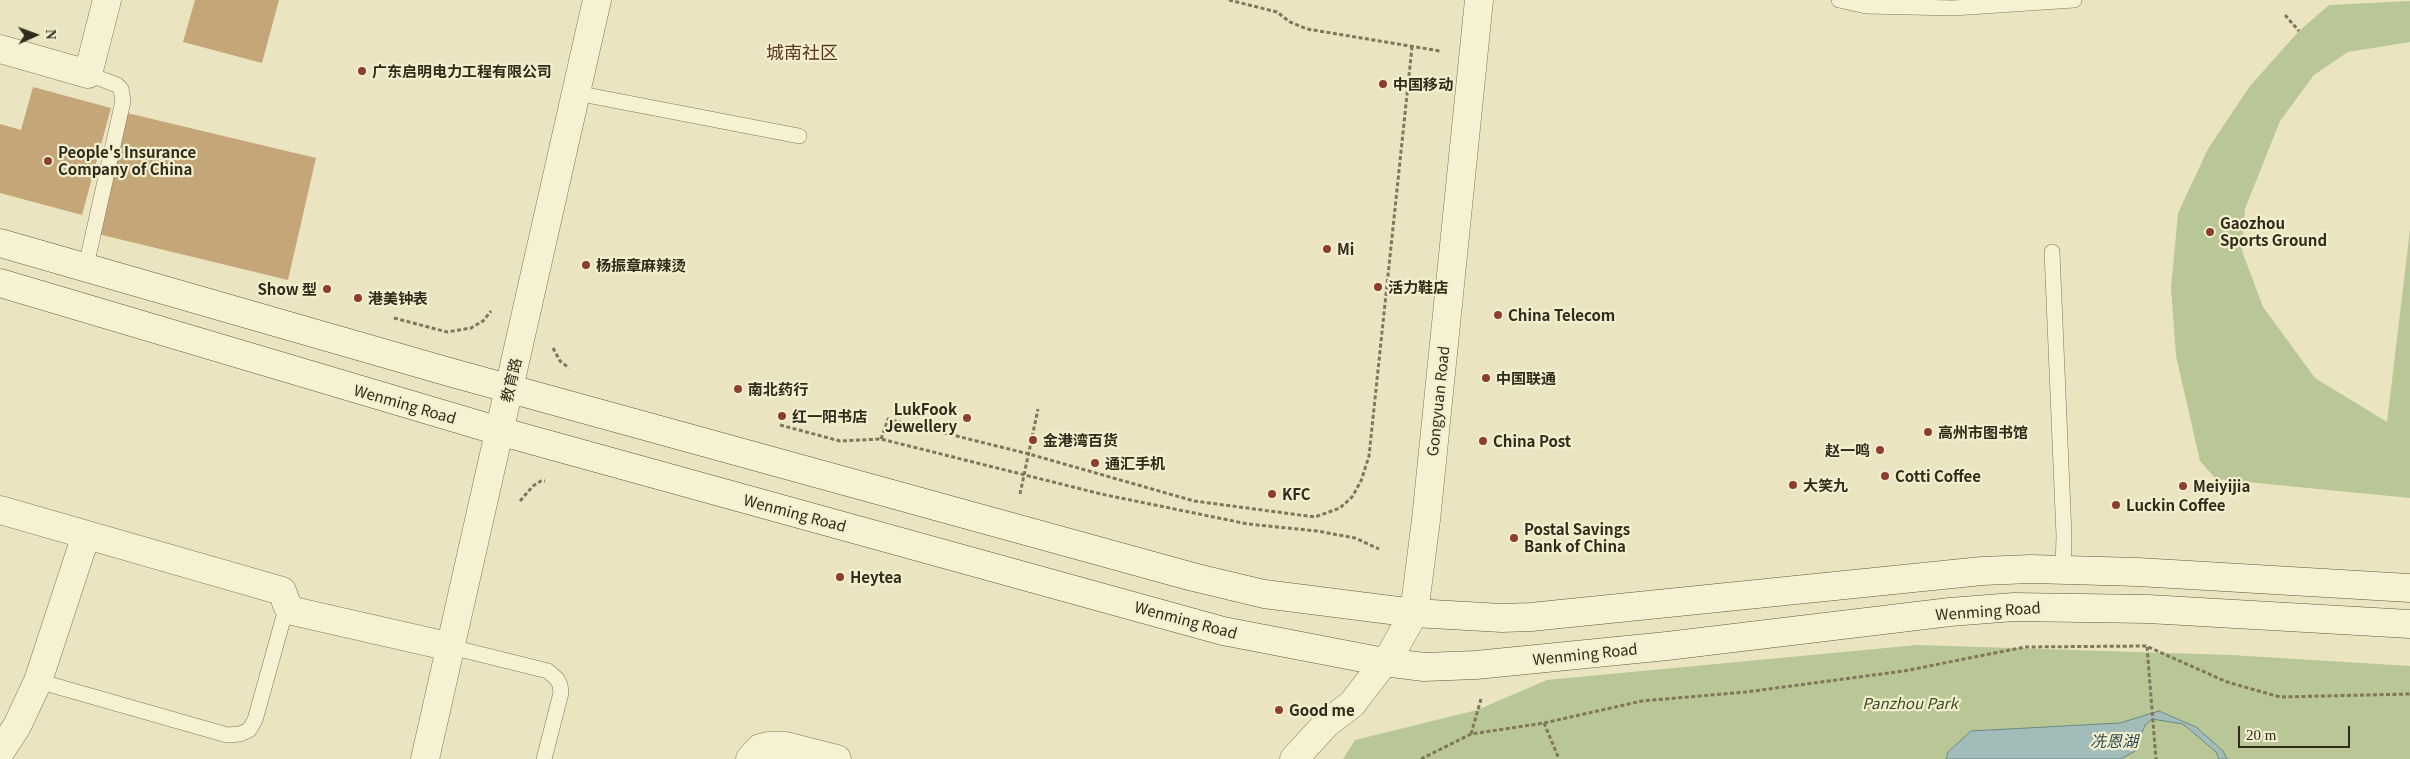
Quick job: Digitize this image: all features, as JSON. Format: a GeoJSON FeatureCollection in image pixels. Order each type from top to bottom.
{"type":"FeatureCollection","features":[{"type":"Feature","properties":{"kind":"main road"},"geometry":{"type":"LineString","coordinates":[[0,49],[88,74],[107,0]]}},
{"type":"Feature","properties":{"kind":"main road","name":"教育路"},"geometry":{"type":"LineString","coordinates":[[425,759],[597,0]]}},
{"type":"Feature","properties":{"kind":"main road","name":"Gongyuan Road"},"geometry":{"type":"LineString","coordinates":[[1294,759],[1327,722],[1352,704],[1392,652],[1414,613],[1426,520],[1479,0]]}},
{"type":"Feature","properties":{"kind":"main road"},"geometry":{"type":"LineString","coordinates":[[0,243],[510,388],[1014,528],[1264,594],[1414,613],[1484,618],[1531,617],[1982,571],[2063,570],[2138,572],[2410,588]]}},
{"type":"Feature","properties":{"kind":"main road","name":"Wenming Road"},"geometry":{"type":"LineString","coordinates":[[0,283],[499,431],[1222,631],[1384,662],[1424,667],[1476,665],[1667,646],[1950,612],[2014,607],[2148,609],[2410,624]]}},
{"type":"Feature","properties":{"kind":"main road"},"geometry":{"type":"LineString","coordinates":[[0,510],[282,591],[287,605],[293,611],[451,647]]}},
{"type":"Feature","properties":{"kind":"main road"},"geometry":{"type":"LineString","coordinates":[[1,748],[17,726],[38,681],[86,534]]}},
{"type":"Feature","properties":{"kind":"main road"},"geometry":{"type":"LineString","coordinates":[[750,759],[760,748],[786,746],[838,759]]}},
{"type":"Feature","properties":{"kind":"lane"},"geometry":{"type":"LineString","coordinates":[[1839,0],[1866,6],[1953,8],[2074,0]]}},
{"type":"Feature","properties":{"kind":"lane"},"geometry":{"type":"LineString","coordinates":[[86,266],[123,101],[121,89],[117,85],[88,74]]}},
{"type":"Feature","properties":{"kind":"lane"},"geometry":{"type":"LineString","coordinates":[[576,93],[799,136]]}},
{"type":"Feature","properties":{"kind":"lane"},"geometry":{"type":"LineString","coordinates":[[2052,252],[2064,536],[2063,570]]}},
{"type":"Feature","properties":{"kind":"lane"},"geometry":{"type":"LineString","coordinates":[[38,681],[227,735],[240,734],[249,730],[255,720],[287,605]]}},
{"type":"Feature","properties":{"kind":"lane"},"geometry":{"type":"LineString","coordinates":[[451,647],[548,672],[557,679],[560,685],[560,693],[544,759]]}},
{"type":"Feature","properties":{"kind":"path"},"geometry":{"type":"LineString","coordinates":[[1229,0],[1277,12],[1290,22],[1307,29],[1474,57]]}},
{"type":"Feature","properties":{"kind":"path"},"geometry":{"type":"LineString","coordinates":[[2285,15],[2299,31]]}},
{"type":"Feature","properties":{"kind":"path"},"geometry":{"type":"LineString","coordinates":[[881,439],[888,419],[1028,454],[1194,500],[1315,517],[1340,508],[1352,497],[1361,481],[1369,456],[1412,47]]}},
{"type":"Feature","properties":{"kind":"path"},"geometry":{"type":"LineString","coordinates":[[386,316],[447,332],[471,328],[483,321],[492,309]]}},
{"type":"Feature","properties":{"kind":"path"},"geometry":{"type":"LineString","coordinates":[[550,344],[560,361],[574,372]]}},
{"type":"Feature","properties":{"kind":"path"},"geometry":{"type":"LineString","coordinates":[[1014,528],[1038,409]]}},
{"type":"Feature","properties":{"kind":"path"},"geometry":{"type":"LineString","coordinates":[[771,423],[840,441],[881,439],[1024,476],[1198,515],[1248,524],[1317,531],[1354,538],[1379,549]]}},
{"type":"Feature","properties":{"kind":"path"},"geometry":{"type":"LineString","coordinates":[[518,506],[520,498],[533,486],[541,481],[553,481]]}},
{"type":"Feature","properties":{"kind":"path"},"geometry":{"type":"LineString","coordinates":[[1421,759],[1471,734],[1544,722],[1642,701],[1746,692],[1904,671],[2025,647],[2146,646],[2227,682],[2280,697],[2410,694]]}},
{"type":"Feature","properties":{"kind":"path"},"geometry":{"type":"LineString","coordinates":[[2146,646],[2156,759]]}},
{"type":"Feature","properties":{"kind":"path"},"geometry":{"type":"LineString","coordinates":[[1471,734],[1481,699]]}},
{"type":"Feature","properties":{"kind":"path"},"geometry":{"type":"LineString","coordinates":[[1544,722],[1558,759]]}},
{"type":"Feature","properties":{"kind":"green space","name":"Gaozhou Sports Ground"},"geometry":{"type":"Polygon","coordinates":[[[2410,1],[2410,42],[2348,52],[2314,75],[2280,121],[2245,209],[2242,251],[2263,307],[2315,378],[2387,422],[2410,230],[2410,498],[2216,479],[2200,461],[2176,356],[2171,288],[2178,213],[2208,149],[2250,86],[2299,31],[2329,5],[2410,1]]]}},
{"type":"Feature","properties":{"kind":"green space","name":"Panzhou Park"},"geometry":{"type":"Polygon","coordinates":[[[1917,645],[2231,655],[2410,666],[2410,759],[1343,759],[1355,740],[1477,710],[1547,680],[1917,645]]]}},
{"type":"Feature","properties":{"kind":"water","name":"冼恩湖"},"geometry":{"type":"Polygon","coordinates":[[[2159,711],[2196,727],[2223,751],[2227,759],[2219,759],[2216,752],[2183,724],[2152,719],[2145,725],[2135,751],[2121,759],[1946,759],[1948,752],[1971,731],[2120,723],[2159,711]]]}},
{"type":"Feature","properties":{"kind":"building"},"geometry":{"type":"Polygon","coordinates":[[[195,0],[279,0],[262,63],[183,42],[195,0]]]}},
{"type":"Feature","properties":{"kind":"building","name":"People's Insurance Company of China"},"geometry":{"type":"Polygon","coordinates":[[[33,87],[111,108],[82,215],[0,193],[0,124],[21,130],[33,87]]]}},
{"type":"Feature","properties":{"kind":"building"},"geometry":{"type":"Polygon","coordinates":[[[127,113],[316,158],[288,280],[98,234],[127,113]]]}},
{"type":"Feature","properties":{"kind":"place","name":"广东启明电力工程有限公司"},"geometry":{"type":"Point","coordinates":[362,71]}},
{"type":"Feature","properties":{"kind":"place","name":"中国移动"},"geometry":{"type":"Point","coordinates":[1383,84]}},
{"type":"Feature","properties":{"kind":"place","name":"People's Insurance Company of China"},"geometry":{"type":"Point","coordinates":[48,161]}},
{"type":"Feature","properties":{"kind":"place","name":"Gaozhou Sports Ground"},"geometry":{"type":"Point","coordinates":[2210,232]}},
{"type":"Feature","properties":{"kind":"place","name":"Mi"},"geometry":{"type":"Point","coordinates":[1327,249]}},
{"type":"Feature","properties":{"kind":"place","name":"杨振章麻辣烫"},"geometry":{"type":"Point","coordinates":[586,265]}},
{"type":"Feature","properties":{"kind":"place","name":"活力鞋店"},"geometry":{"type":"Point","coordinates":[1378,287]}},
{"type":"Feature","properties":{"kind":"place","name":"Show 型"},"geometry":{"type":"Point","coordinates":[327,289]}},
{"type":"Feature","properties":{"kind":"place","name":"港美钟表"},"geometry":{"type":"Point","coordinates":[358,298]}},
{"type":"Feature","properties":{"kind":"place","name":"China Telecom"},"geometry":{"type":"Point","coordinates":[1498,315]}},
{"type":"Feature","properties":{"kind":"place","name":"中国联通"},"geometry":{"type":"Point","coordinates":[1486,378]}},
{"type":"Feature","properties":{"kind":"place","name":"南北药行"},"geometry":{"type":"Point","coordinates":[738,389]}},
{"type":"Feature","properties":{"kind":"place","name":"红一阳书店"},"geometry":{"type":"Point","coordinates":[782,416]}},
{"type":"Feature","properties":{"kind":"place","name":"LukFook Jewellery"},"geometry":{"type":"Point","coordinates":[967,418]}},
{"type":"Feature","properties":{"kind":"place","name":"高州市图书馆"},"geometry":{"type":"Point","coordinates":[1928,432]}},
{"type":"Feature","properties":{"kind":"place","name":"金港湾百货"},"geometry":{"type":"Point","coordinates":[1033,440]}},
{"type":"Feature","properties":{"kind":"place","name":"China Post"},"geometry":{"type":"Point","coordinates":[1483,441]}},
{"type":"Feature","properties":{"kind":"place","name":"赵一鸣"},"geometry":{"type":"Point","coordinates":[1880,450]}},
{"type":"Feature","properties":{"kind":"place","name":"通汇手机"},"geometry":{"type":"Point","coordinates":[1095,463]}},
{"type":"Feature","properties":{"kind":"place","name":"Cotti Coffee"},"geometry":{"type":"Point","coordinates":[1885,476]}},
{"type":"Feature","properties":{"kind":"place","name":"大笑九"},"geometry":{"type":"Point","coordinates":[1793,485]}},
{"type":"Feature","properties":{"kind":"place","name":"Meiyijia"},"geometry":{"type":"Point","coordinates":[2183,486]}},
{"type":"Feature","properties":{"kind":"place","name":"KFC"},"geometry":{"type":"Point","coordinates":[1272,494]}},
{"type":"Feature","properties":{"kind":"place","name":"Luckin Coffee"},"geometry":{"type":"Point","coordinates":[2116,505]}},
{"type":"Feature","properties":{"kind":"place","name":"Postal Savings Bank of China"},"geometry":{"type":"Point","coordinates":[1514,538]}},
{"type":"Feature","properties":{"kind":"place","name":"Heytea"},"geometry":{"type":"Point","coordinates":[840,577]}},
{"type":"Feature","properties":{"kind":"place","name":"Good me"},"geometry":{"type":"Point","coordinates":[1279,710]}},
{"type":"Feature","properties":{"kind":"district","name":"城南社区"},"geometry":{"type":"Point","coordinates":[802,52]}}]}
